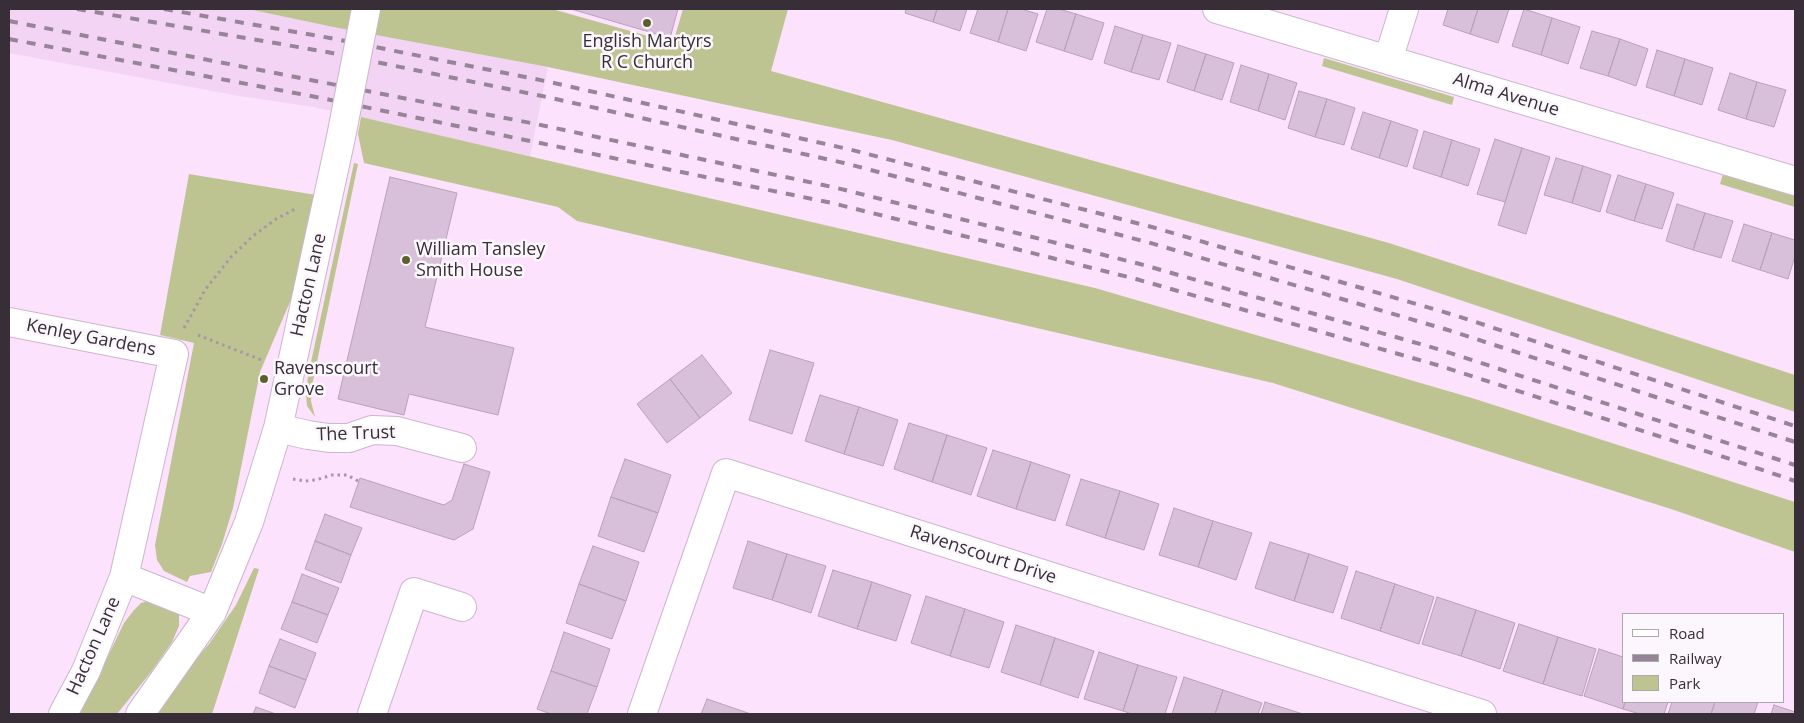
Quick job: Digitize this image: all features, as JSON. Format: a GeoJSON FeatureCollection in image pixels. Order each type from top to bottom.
{"type":"FeatureCollection","features":[{"type":"Feature","properties":{"kind":"street","name":"Hacton Lane"},"geometry":{"type":"LineString","coordinates":[[140,714],[212,612],[249,522],[278,428],[330,193],[366,9]]}},
{"type":"Feature","properties":{"kind":"street","name":"Alma Avenue"},"geometry":{"type":"LineString","coordinates":[[1217,9],[1795,181]]}},
{"type":"Feature","properties":{"kind":"street"},"geometry":{"type":"LineString","coordinates":[[1388,60],[1404,9]]}},
{"type":"Feature","properties":{"kind":"street","name":"Kenley Gardens"},"geometry":{"type":"LineString","coordinates":[[9,325],[179,342]]}},
{"type":"Feature","properties":{"kind":"street","name":"Hacton Lane"},"geometry":{"type":"LineString","coordinates":[[64,714],[86,671],[124,577],[179,342]]}},
{"type":"Feature","properties":{"kind":"street","name":"The Trust"},"geometry":{"type":"LineString","coordinates":[[278,428],[329,438],[348,438],[372,430],[397,431],[462,448]]}},
{"type":"Feature","properties":{"kind":"street","name":"Ravenscourt Drive"},"geometry":{"type":"LineString","coordinates":[[642,714],[726,473],[1482,714]]}},
{"type":"Feature","properties":{"kind":"street","name":"Hacton Lane"},"geometry":{"type":"LineString","coordinates":[[124,577],[212,612]]}},
{"type":"Feature","properties":{"kind":"street"},"geometry":{"type":"LineString","coordinates":[[372,714],[414,592],[462,607]]}},
{"type":"Feature","properties":{"kind":"path"},"geometry":{"type":"LineString","coordinates":[[290,371],[179,342],[205,290],[232,256],[253,236],[276,219],[330,193]]}},
{"type":"Feature","properties":{"kind":"path"},"geometry":{"type":"LineString","coordinates":[[293,480],[305,482],[332,474],[347,475],[358,481]]}},
{"type":"Feature","properties":{"kind":"shaded area"},"geometry":{"type":"Polygon","coordinates":[[[9,9],[248,9],[333,27],[548,67],[530,156],[314,107],[239,96],[9,53],[9,9]]]}},
{"type":"Feature","properties":{"kind":"green space"},"geometry":{"type":"Polygon","coordinates":[[[248,9],[552,9],[673,43],[683,9],[788,9],[771,71],[1389,243],[1795,375],[1795,412],[1397,279],[892,140],[548,67],[333,27],[248,9]]]}},
{"type":"Feature","properties":{"kind":"green space"},"geometry":{"type":"Polygon","coordinates":[[[1324,58],[1454,97],[1452,105],[1322,66],[1324,58]]]}},
{"type":"Feature","properties":{"kind":"green space"},"geometry":{"type":"Polygon","coordinates":[[[361,117],[1095,288],[1472,398],[1795,502],[1795,552],[1674,510],[1273,383],[577,221],[558,207],[364,163],[358,134],[361,117]]]}},
{"type":"Feature","properties":{"kind":"green space"},"geometry":{"type":"Polygon","coordinates":[[[354,163],[358,164],[313,381],[311,401],[315,417],[307,406],[308,376],[354,163]]]}},
{"type":"Feature","properties":{"kind":"green space"},"geometry":{"type":"Polygon","coordinates":[[[189,174],[316,195],[298,283],[260,372],[233,508],[222,544],[211,572],[190,576],[187,582],[164,571],[157,560],[155,545],[194,343],[160,335],[189,174]]]}},
{"type":"Feature","properties":{"kind":"green space"},"geometry":{"type":"Polygon","coordinates":[[[1723,174],[1795,196],[1795,207],[1720,184],[1723,174]]]}},
{"type":"Feature","properties":{"kind":"green space"},"geometry":{"type":"Polygon","coordinates":[[[254,568],[259,569],[212,714],[154,714],[168,691],[209,644],[236,605],[254,568]]]}},
{"type":"Feature","properties":{"kind":"green space"},"geometry":{"type":"Polygon","coordinates":[[[151,600],[173,607],[179,614],[179,626],[172,642],[151,672],[117,714],[80,714],[124,623],[141,603],[151,600]]]}},
{"type":"Feature","properties":{"kind":"building","name":"English Martyrs R C Church"},"geometry":{"type":"Polygon","coordinates":[[[571,9],[678,9],[670,38],[571,9]]]}},
{"type":"Feature","properties":{"kind":"building"},"geometry":{"type":"Polygon","coordinates":[[[906,9],[937,9],[933,22],[905,13],[906,9]]]}},
{"type":"Feature","properties":{"kind":"building"},"geometry":{"type":"Polygon","coordinates":[[[937,9],[967,9],[960,31],[933,22],[937,9]]]}},
{"type":"Feature","properties":{"kind":"building"},"geometry":{"type":"Polygon","coordinates":[[[978,9],[1008,9],[998,42],[970,33],[978,9]]]}},
{"type":"Feature","properties":{"kind":"building"},"geometry":{"type":"Polygon","coordinates":[[[1008,9],[1021,9],[1038,14],[1026,51],[998,42],[1008,9]]]}},
{"type":"Feature","properties":{"kind":"building"},"geometry":{"type":"Polygon","coordinates":[[[1047,9],[1059,9],[1076,14],[1064,51],[1036,42],[1047,9]]]}},
{"type":"Feature","properties":{"kind":"building"},"geometry":{"type":"Polygon","coordinates":[[[1448,9],[1478,9],[1470,34],[1443,25],[1448,9]]]}},
{"type":"Feature","properties":{"kind":"building"},"geometry":{"type":"Polygon","coordinates":[[[1478,9],[1509,9],[1498,43],[1470,34],[1478,9]]]}},
{"type":"Feature","properties":{"kind":"building"},"geometry":{"type":"Polygon","coordinates":[[[1524,9],[1552,18],[1541,55],[1512,46],[1524,9]]]}},
{"type":"Feature","properties":{"kind":"building"},"geometry":{"type":"Polygon","coordinates":[[[1076,14],[1104,23],[1092,60],[1064,51],[1076,14]]]}},
{"type":"Feature","properties":{"kind":"building"},"geometry":{"type":"Polygon","coordinates":[[[1552,18],[1580,27],[1568,64],[1541,55],[1552,18]]]}},
{"type":"Feature","properties":{"kind":"building"},"geometry":{"type":"Polygon","coordinates":[[[1115,26],[1143,35],[1131,72],[1104,63],[1115,26]]]}},
{"type":"Feature","properties":{"kind":"building"},"geometry":{"type":"Polygon","coordinates":[[[1592,31],[1620,39],[1608,76],[1580,68],[1592,31]]]}},
{"type":"Feature","properties":{"kind":"building"},"geometry":{"type":"Polygon","coordinates":[[[1143,35],[1171,43],[1159,80],[1131,72],[1143,35]]]}},
{"type":"Feature","properties":{"kind":"building"},"geometry":{"type":"Polygon","coordinates":[[[1620,39],[1648,49],[1636,86],[1608,76],[1620,39]]]}},
{"type":"Feature","properties":{"kind":"building"},"geometry":{"type":"Polygon","coordinates":[[[1178,45],[1206,54],[1194,91],[1167,82],[1178,45]]]}},
{"type":"Feature","properties":{"kind":"building"},"geometry":{"type":"Polygon","coordinates":[[[1657,50],[1685,59],[1674,96],[1646,87],[1657,50]]]}},
{"type":"Feature","properties":{"kind":"building"},"geometry":{"type":"Polygon","coordinates":[[[1206,54],[1234,63],[1222,100],[1194,91],[1206,54]]]}},
{"type":"Feature","properties":{"kind":"building"},"geometry":{"type":"Polygon","coordinates":[[[1685,59],[1713,68],[1702,105],[1674,96],[1685,59]]]}},
{"type":"Feature","properties":{"kind":"building"},"geometry":{"type":"Polygon","coordinates":[[[1241,65],[1269,74],[1258,111],[1230,102],[1241,65]]]}},
{"type":"Feature","properties":{"kind":"building"},"geometry":{"type":"Polygon","coordinates":[[[1730,73],[1757,82],[1746,119],[1718,110],[1730,73]]]}},
{"type":"Feature","properties":{"kind":"building"},"geometry":{"type":"Polygon","coordinates":[[[1269,74],[1297,83],[1285,120],[1258,111],[1269,74]]]}},
{"type":"Feature","properties":{"kind":"building"},"geometry":{"type":"Polygon","coordinates":[[[1757,82],[1786,90],[1774,127],[1746,119],[1757,82]]]}},
{"type":"Feature","properties":{"kind":"building"},"geometry":{"type":"Polygon","coordinates":[[[1299,91],[1327,99],[1315,137],[1288,128],[1299,91]]]}},
{"type":"Feature","properties":{"kind":"building"},"geometry":{"type":"Polygon","coordinates":[[[1327,99],[1355,108],[1344,145],[1315,137],[1327,99]]]}},
{"type":"Feature","properties":{"kind":"building"},"geometry":{"type":"Polygon","coordinates":[[[1363,112],[1391,121],[1379,158],[1351,149],[1363,112]]]}},
{"type":"Feature","properties":{"kind":"building"},"geometry":{"type":"Polygon","coordinates":[[[1391,121],[1418,130],[1407,167],[1379,158],[1391,121]]]}},
{"type":"Feature","properties":{"kind":"building"},"geometry":{"type":"Polygon","coordinates":[[[1424,131],[1452,140],[1441,177],[1413,168],[1424,131]]]}},
{"type":"Feature","properties":{"kind":"building"},"geometry":{"type":"Polygon","coordinates":[[[1495,139],[1522,148],[1505,202],[1477,194],[1495,139]]]}},
{"type":"Feature","properties":{"kind":"building"},"geometry":{"type":"Polygon","coordinates":[[[1452,140],[1480,149],[1468,186],[1441,177],[1452,140]]]}},
{"type":"Feature","properties":{"kind":"building"},"geometry":{"type":"Polygon","coordinates":[[[1522,148],[1550,157],[1526,234],[1498,225],[1522,148]]]}},
{"type":"Feature","properties":{"kind":"building"},"geometry":{"type":"Polygon","coordinates":[[[1556,158],[1583,166],[1572,203],[1544,195],[1556,158]]]}},
{"type":"Feature","properties":{"kind":"building"},"geometry":{"type":"Polygon","coordinates":[[[1583,166],[1611,175],[1600,212],[1572,203],[1583,166]]]}},
{"type":"Feature","properties":{"kind":"building"},"geometry":{"type":"Polygon","coordinates":[[[1618,175],[1646,184],[1634,221],[1606,212],[1618,175]]]}},
{"type":"Feature","properties":{"kind":"building","name":"William Tansley Smith House"},"geometry":{"type":"Polygon","coordinates":[[[390,177],[457,193],[425,327],[514,348],[498,415],[409,394],[404,415],[338,399],[390,177]]]}},
{"type":"Feature","properties":{"kind":"building"},"geometry":{"type":"Polygon","coordinates":[[[1646,184],[1674,193],[1662,229],[1634,221],[1646,184]]]}},
{"type":"Feature","properties":{"kind":"building"},"geometry":{"type":"Polygon","coordinates":[[[1677,204],[1705,213],[1693,250],[1666,241],[1677,204]]]}},
{"type":"Feature","properties":{"kind":"building"},"geometry":{"type":"Polygon","coordinates":[[[1705,213],[1733,221],[1721,258],[1693,250],[1705,213]]]}},
{"type":"Feature","properties":{"kind":"building"},"geometry":{"type":"Polygon","coordinates":[[[1744,224],[1772,233],[1760,270],[1732,261],[1744,224]]]}},
{"type":"Feature","properties":{"kind":"building"},"geometry":{"type":"Polygon","coordinates":[[[1772,233],[1795,240],[1795,256],[1788,279],[1760,270],[1772,233]]]}},
{"type":"Feature","properties":{"kind":"building"},"geometry":{"type":"Polygon","coordinates":[[[770,350],[814,363],[792,434],[749,420],[770,350]]]}},
{"type":"Feature","properties":{"kind":"building"},"geometry":{"type":"Polygon","coordinates":[[[702,355],[732,393],[700,418],[670,379],[702,355]]]}},
{"type":"Feature","properties":{"kind":"building"},"geometry":{"type":"Polygon","coordinates":[[[670,379],[700,418],[667,443],[637,404],[670,379]]]}},
{"type":"Feature","properties":{"kind":"building"},"geometry":{"type":"Polygon","coordinates":[[[820,395],[859,407],[844,454],[805,441],[820,395]]]}},
{"type":"Feature","properties":{"kind":"building"},"geometry":{"type":"Polygon","coordinates":[[[859,407],[898,420],[883,466],[844,454],[859,407]]]}},
{"type":"Feature","properties":{"kind":"building"},"geometry":{"type":"Polygon","coordinates":[[[909,423],[947,435],[932,482],[894,469],[909,423]]]}},
{"type":"Feature","properties":{"kind":"building"},"geometry":{"type":"Polygon","coordinates":[[[947,435],[987,448],[971,495],[932,482],[947,435]]]}},
{"type":"Feature","properties":{"kind":"building"},"geometry":{"type":"Polygon","coordinates":[[[993,450],[1031,462],[1016,509],[977,496],[993,450]]]}},
{"type":"Feature","properties":{"kind":"building"},"geometry":{"type":"Polygon","coordinates":[[[625,459],[671,475],[658,513],[611,497],[625,459]]]}},
{"type":"Feature","properties":{"kind":"building"},"geometry":{"type":"Polygon","coordinates":[[[1031,462],[1070,475],[1055,521],[1016,509],[1031,462]]]}},
{"type":"Feature","properties":{"kind":"building"},"geometry":{"type":"Polygon","coordinates":[[[464,464],[490,472],[473,529],[454,540],[350,507],[360,478],[444,505],[452,500],[464,464]]]}},
{"type":"Feature","properties":{"kind":"building"},"geometry":{"type":"Polygon","coordinates":[[[1081,479],[1120,491],[1105,538],[1066,525],[1081,479]]]}},
{"type":"Feature","properties":{"kind":"building"},"geometry":{"type":"Polygon","coordinates":[[[1120,491],[1159,504],[1144,550],[1105,538],[1120,491]]]}},
{"type":"Feature","properties":{"kind":"building"},"geometry":{"type":"Polygon","coordinates":[[[611,497],[658,513],[644,552],[598,536],[611,497]]]}},
{"type":"Feature","properties":{"kind":"building"},"geometry":{"type":"Polygon","coordinates":[[[1174,508],[1213,521],[1198,567],[1159,555],[1174,508]]]}},
{"type":"Feature","properties":{"kind":"building"},"geometry":{"type":"Polygon","coordinates":[[[325,514],[362,528],[351,555],[315,541],[325,514]]]}},
{"type":"Feature","properties":{"kind":"building"},"geometry":{"type":"Polygon","coordinates":[[[1213,521],[1252,533],[1236,580],[1198,567],[1213,521]]]}},
{"type":"Feature","properties":{"kind":"building"},"geometry":{"type":"Polygon","coordinates":[[[315,541],[351,555],[341,583],[305,569],[315,541]]]}},
{"type":"Feature","properties":{"kind":"building"},"geometry":{"type":"Polygon","coordinates":[[[748,541],[787,554],[772,600],[733,588],[748,541]]]}},
{"type":"Feature","properties":{"kind":"building"},"geometry":{"type":"Polygon","coordinates":[[[1270,542],[1309,554],[1294,601],[1255,588],[1270,542]]]}},
{"type":"Feature","properties":{"kind":"building"},"geometry":{"type":"Polygon","coordinates":[[[593,546],[639,562],[626,601],[579,584],[593,546]]]}},
{"type":"Feature","properties":{"kind":"building"},"geometry":{"type":"Polygon","coordinates":[[[787,554],[826,566],[811,613],[772,600],[787,554]]]}},
{"type":"Feature","properties":{"kind":"building"},"geometry":{"type":"Polygon","coordinates":[[[1309,554],[1348,567],[1333,613],[1294,601],[1309,554]]]}},
{"type":"Feature","properties":{"kind":"building"},"geometry":{"type":"Polygon","coordinates":[[[833,570],[872,582],[857,629],[818,616],[833,570]]]}},
{"type":"Feature","properties":{"kind":"building"},"geometry":{"type":"Polygon","coordinates":[[[1356,571],[1395,584],[1380,631],[1341,618],[1356,571]]]}},
{"type":"Feature","properties":{"kind":"building"},"geometry":{"type":"Polygon","coordinates":[[[302,574],[339,588],[328,615],[292,602],[302,574]]]}},
{"type":"Feature","properties":{"kind":"building"},"geometry":{"type":"Polygon","coordinates":[[[872,582],[911,595],[896,641],[857,629],[872,582]]]}},
{"type":"Feature","properties":{"kind":"building"},"geometry":{"type":"Polygon","coordinates":[[[579,584],[626,601],[612,639],[566,623],[579,584]]]}},
{"type":"Feature","properties":{"kind":"building"},"geometry":{"type":"Polygon","coordinates":[[[1395,584],[1434,597],[1419,644],[1380,631],[1395,584]]]}},
{"type":"Feature","properties":{"kind":"building"},"geometry":{"type":"Polygon","coordinates":[[[926,596],[965,609],[950,656],[911,643],[926,596]]]}},
{"type":"Feature","properties":{"kind":"building"},"geometry":{"type":"Polygon","coordinates":[[[1437,597],[1476,610],[1461,656],[1422,644],[1437,597]]]}},
{"type":"Feature","properties":{"kind":"building"},"geometry":{"type":"Polygon","coordinates":[[[292,602],[328,615],[317,643],[281,629],[292,602]]]}},
{"type":"Feature","properties":{"kind":"building"},"geometry":{"type":"Polygon","coordinates":[[[965,609],[1004,622],[989,668],[950,656],[965,609]]]}},
{"type":"Feature","properties":{"kind":"building"},"geometry":{"type":"Polygon","coordinates":[[[1476,610],[1515,623],[1500,669],[1461,656],[1476,610]]]}},
{"type":"Feature","properties":{"kind":"building"},"geometry":{"type":"Polygon","coordinates":[[[1519,624],[1558,637],[1543,684],[1503,671],[1519,624]]]}},
{"type":"Feature","properties":{"kind":"building"},"geometry":{"type":"Polygon","coordinates":[[[1016,625],[1055,638],[1040,685],[1001,672],[1016,625]]]}},
{"type":"Feature","properties":{"kind":"building"},"geometry":{"type":"Polygon","coordinates":[[[564,632],[610,649],[597,687],[551,671],[564,632]]]}},
{"type":"Feature","properties":{"kind":"building"},"geometry":{"type":"Polygon","coordinates":[[[1558,637],[1596,649],[1582,696],[1543,684],[1558,637]]]}},
{"type":"Feature","properties":{"kind":"building"},"geometry":{"type":"Polygon","coordinates":[[[1055,638],[1094,651],[1078,698],[1040,685],[1055,638]]]}},
{"type":"Feature","properties":{"kind":"building"},"geometry":{"type":"Polygon","coordinates":[[[280,639],[316,653],[306,680],[269,666],[280,639]]]}},
{"type":"Feature","properties":{"kind":"building"},"geometry":{"type":"Polygon","coordinates":[[[1599,649],[1622,657],[1622,703],[1625,703],[1623,709],[1584,696],[1599,649]]]}},
{"type":"Feature","properties":{"kind":"building"},"geometry":{"type":"Polygon","coordinates":[[[1099,652],[1138,665],[1123,711],[1084,699],[1099,652]]]}},
{"type":"Feature","properties":{"kind":"building"},"geometry":{"type":"Polygon","coordinates":[[[1138,665],[1177,677],[1165,714],[1132,714],[1123,711],[1138,665]]]}},
{"type":"Feature","properties":{"kind":"building"},"geometry":{"type":"Polygon","coordinates":[[[269,666],[306,680],[295,708],[259,693],[269,666]]]}},
{"type":"Feature","properties":{"kind":"building"},"geometry":{"type":"Polygon","coordinates":[[[551,671],[597,687],[587,714],[551,714],[537,709],[551,671]]]}},
{"type":"Feature","properties":{"kind":"building"},"geometry":{"type":"Polygon","coordinates":[[[1184,677],[1223,690],[1215,714],[1172,714],[1184,677]]]}},
{"type":"Feature","properties":{"kind":"building"},"geometry":{"type":"Polygon","coordinates":[[[1223,690],[1262,703],[1258,714],[1215,714],[1223,690]]]}},
{"type":"Feature","properties":{"kind":"building"},"geometry":{"type":"Polygon","coordinates":[[[707,699],[751,714],[701,714],[707,699]]]}},
{"type":"Feature","properties":{"kind":"building"},"geometry":{"type":"Polygon","coordinates":[[[1265,702],[1303,714],[1261,714],[1265,702]]]}},
{"type":"Feature","properties":{"kind":"building"},"geometry":{"type":"Polygon","coordinates":[[[1625,703],[1668,703],[1664,714],[1640,714],[1623,709],[1625,703]]]}},
{"type":"Feature","properties":{"kind":"building"},"geometry":{"type":"Polygon","coordinates":[[[1672,703],[1715,703],[1711,714],[1668,714],[1672,703]]]}},
{"type":"Feature","properties":{"kind":"building"},"geometry":{"type":"Polygon","coordinates":[[[1715,703],[1758,703],[1754,714],[1711,714],[1715,703]]]}},
{"type":"Feature","properties":{"kind":"building"},"geometry":{"type":"Polygon","coordinates":[[[1774,705],[1795,712],[1795,714],[1771,714],[1774,705]]]}},
{"type":"Feature","properties":{"kind":"building"},"geometry":{"type":"Polygon","coordinates":[[[256,707],[276,714],[253,714],[256,707]]]}},
{"type":"Feature","properties":{"kind":"railway"},"geometry":{"type":"LineString","coordinates":[[77,9],[327,52],[542,96],[844,163],[1147,242],[1448,330],[1795,442]]}},
{"type":"Feature","properties":{"kind":"railway"},"geometry":{"type":"LineString","coordinates":[[164,9],[330,38],[545,81],[848,149],[1152,227],[1454,315],[1795,426]]}},
{"type":"Feature","properties":{"kind":"railway"},"geometry":{"type":"LineString","coordinates":[[9,21],[536,124],[837,188],[1140,264],[1441,350],[1795,465]]}},
{"type":"Feature","properties":{"kind":"railway"},"geometry":{"type":"LineString","coordinates":[[9,39],[316,97],[832,203],[1136,279],[1437,365],[1795,481]]}},
{"type":"Feature","properties":{"kind":"place","name":"English Martyrs R C Church"},"geometry":{"type":"Point","coordinates":[647,23]}},
{"type":"Feature","properties":{"kind":"place","name":"William Tansley Smith House"},"geometry":{"type":"Point","coordinates":[406,260]}},
{"type":"Feature","properties":{"kind":"place","name":"Ravenscourt Grove"},"geometry":{"type":"Point","coordinates":[264,379]}}]}
